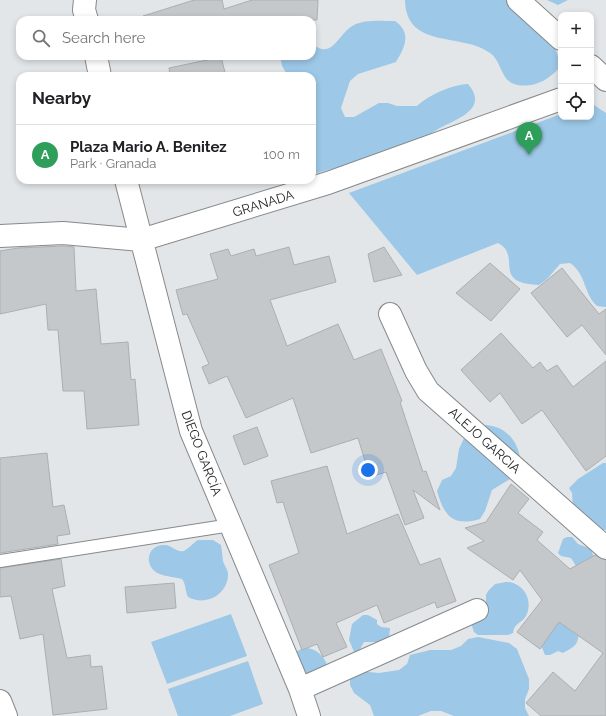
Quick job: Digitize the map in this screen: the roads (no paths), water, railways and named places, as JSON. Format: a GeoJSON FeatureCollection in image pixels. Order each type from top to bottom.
{"type":"FeatureCollection","features":[{"type":"Feature","properties":{"kind":"street"},"geometry":{"type":"LineString","coordinates":[[518,0],[558,36]]}},
{"type":"Feature","properties":{"kind":"street"},"geometry":{"type":"LineString","coordinates":[[97,60],[99,72]]}},
{"type":"Feature","properties":{"kind":"street"},"geometry":{"type":"LineString","coordinates":[[594,69],[606,81],[594,87]]}},
{"type":"Feature","properties":{"kind":"street","name":"GRANADA"},"geometry":{"type":"LineString","coordinates":[[0,236],[63,234],[141,240],[328,183],[558,100]]}},
{"type":"Feature","properties":{"kind":"street","name":"DIEGO GARCÍA"},"geometry":{"type":"LineString","coordinates":[[127,184],[191,431],[300,690],[309,716]]}},
{"type":"Feature","properties":{"kind":"street","name":"ALEJO GARCIA"},"geometry":{"type":"LineString","coordinates":[[390,314],[416,371],[428,391],[606,548]]}},
{"type":"Feature","properties":{"kind":"street"},"geometry":{"type":"LineString","coordinates":[[300,690],[477,610]]}},
{"type":"Feature","properties":{"kind":"lane"},"geometry":{"type":"LineString","coordinates":[[0,561],[231,525]]}},
{"type":"Feature","properties":{"kind":"place","name":"Plaza Mario A. Benitez"},"geometry":{"type":"Point","coordinates":[529,155]}}]}
